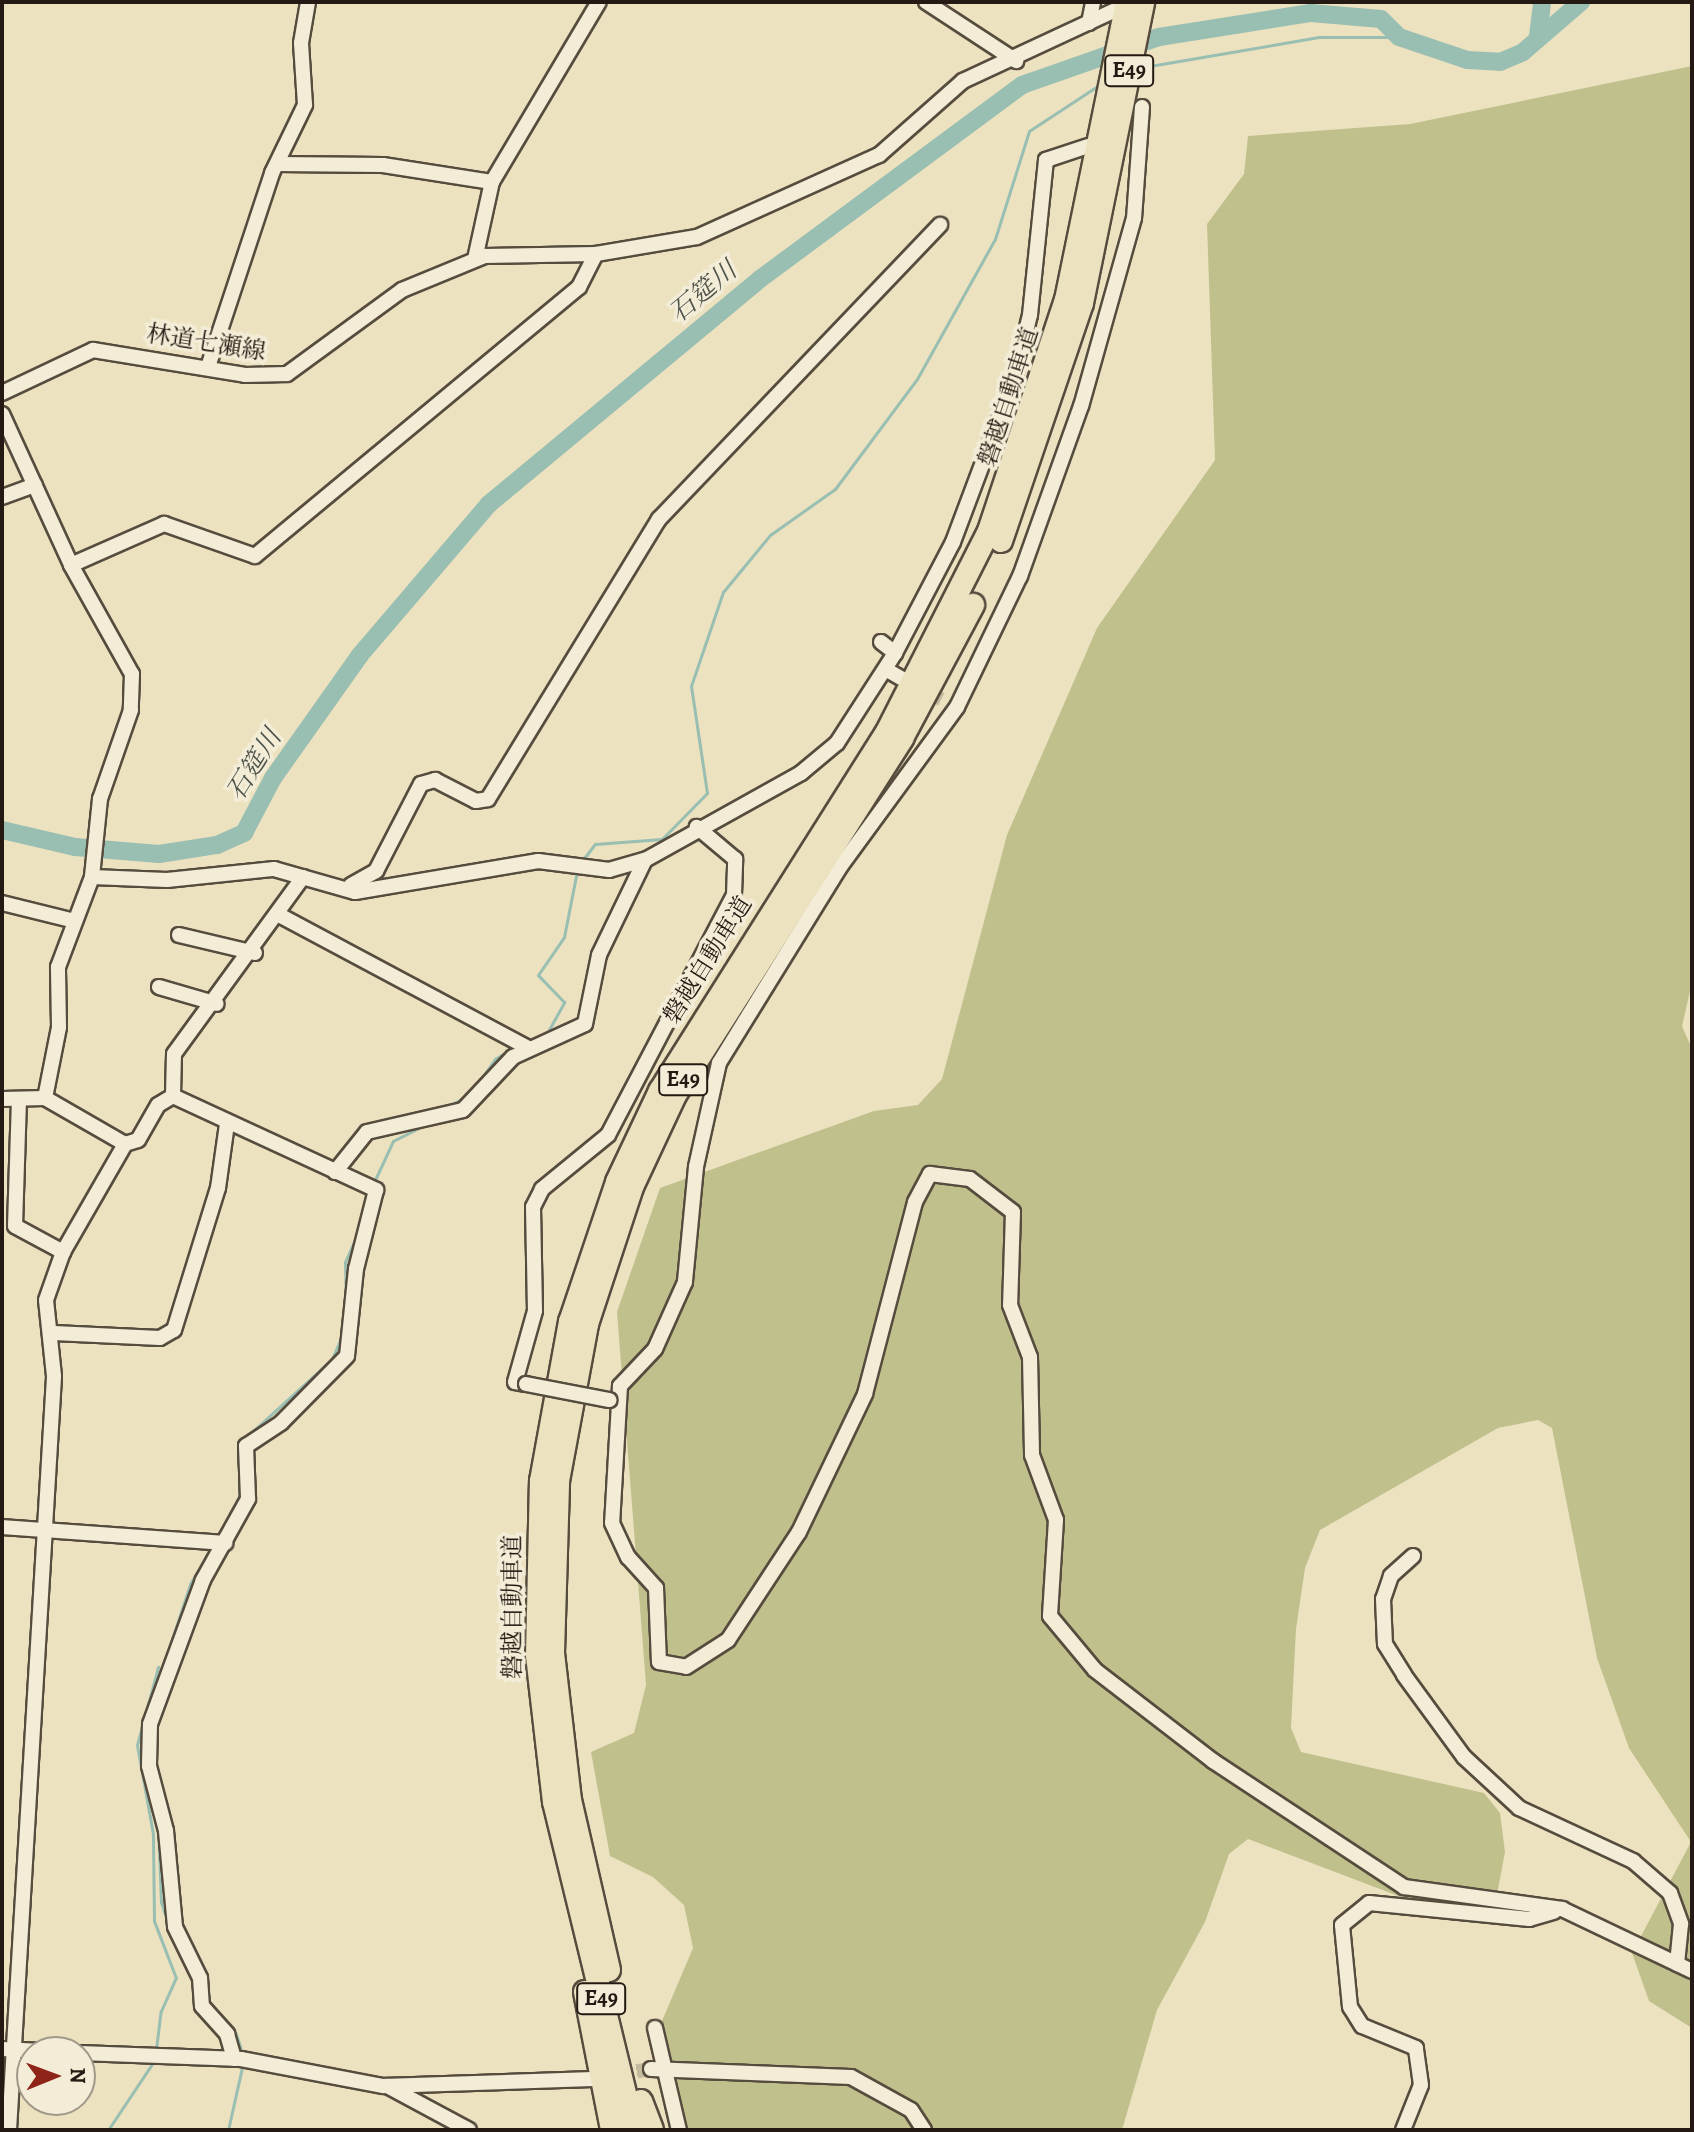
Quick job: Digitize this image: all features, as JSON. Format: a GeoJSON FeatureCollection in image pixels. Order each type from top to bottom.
{"type":"FeatureCollection","features":[{"type":"Feature","properties":{"kind":"highway","name":"磐越自動車道"},"geometry":{"type":"LineString","coordinates":[[649,2130],[570,1800],[554,1668],[558,1481],[587,1324],[632,1187],[675,1095],[902,738],[974,603],[1062,374],[1114,137],[1130,8]]}},
{"type":"Feature","properties":{"kind":"highway","name":"磐越自動車道"},"geometry":{"type":"LineString","coordinates":[[634,2130],[568,1868],[544,1737],[535,1594],[548,1430],[578,1296],[617,1182],[679,1055],[886,734],[955,609],[1033,416],[1114,137]]}},
{"type":"Feature","properties":{"kind":"highway"},"geometry":{"type":"LineString","coordinates":[[568,1868],[612,2130]]}},
{"type":"Feature","properties":{"kind":"street"},"geometry":{"type":"LineString","coordinates":[[208,367],[277,164],[307,100],[301,43],[308,2]]}},
{"type":"Feature","properties":{"kind":"street"},"geometry":{"type":"LineString","coordinates":[[475,259],[492,182],[599,2]]}},
{"type":"Feature","properties":{"kind":"street"},"geometry":{"type":"LineString","coordinates":[[926,2],[1016,61]]}},
{"type":"Feature","properties":{"kind":"street"},"geometry":{"type":"LineString","coordinates":[[1089,23],[1093,2]]}},
{"type":"Feature","properties":{"kind":"street","name":"林道七瀬線"},"geometry":{"type":"LineString","coordinates":[[2,393],[93,350],[268,377],[292,372],[402,290],[475,259],[512,251],[596,254],[697,237],[879,155],[955,85],[1016,61],[1089,23],[1130,8]]}},
{"type":"Feature","properties":{"kind":"street"},"geometry":{"type":"LineString","coordinates":[[92,871],[167,880],[236,869],[303,877],[339,889],[375,890],[538,861],[609,870],[645,860],[697,827],[801,773],[837,743],[887,670],[953,542],[1014,380],[1030,315],[1046,160],[1114,137],[1142,107]]}},
{"type":"Feature","properties":{"kind":"street"},"geometry":{"type":"LineString","coordinates":[[1114,137],[1134,218],[1081,406],[1020,576],[957,707],[840,867],[719,1063],[696,1167],[685,1282],[655,1349],[623,1378],[614,1401],[612,1523],[628,1557],[656,1588],[659,1662],[686,1667],[728,1640],[799,1532],[865,1394],[898,1258],[930,1174],[987,1188],[1013,1212],[1010,1305],[1030,1357],[1032,1455],[1056,1520],[1053,1623],[1095,1670],[1202,1753],[1404,1887],[1562,1909],[1692,1971]]}},
{"type":"Feature","properties":{"kind":"street"},"geometry":{"type":"LineString","coordinates":[[277,164],[383,165],[492,182]]}},
{"type":"Feature","properties":{"kind":"street"},"geometry":{"type":"LineString","coordinates":[[339,889],[376,871],[421,784],[435,780],[473,801],[488,799],[659,519],[940,225]]}},
{"type":"Feature","properties":{"kind":"street"},"geometry":{"type":"LineString","coordinates":[[71,565],[168,524],[255,556],[579,287],[596,254]]}},
{"type":"Feature","properties":{"kind":"street"},"geometry":{"type":"LineString","coordinates":[[2,414],[71,565],[123,647],[133,681],[98,816],[92,871],[58,967],[59,1027],[45,1098]]}},
{"type":"Feature","properties":{"kind":"street"},"geometry":{"type":"LineString","coordinates":[[2,497],[35,485]]}},
{"type":"Feature","properties":{"kind":"street"},"geometry":{"type":"LineString","coordinates":[[881,642],[895,653]]}},
{"type":"Feature","properties":{"kind":"street"},"geometry":{"type":"LineString","coordinates":[[887,670],[901,678]]}},
{"type":"Feature","properties":{"kind":"street"},"geometry":{"type":"LineString","coordinates":[[941,699],[957,707]]}},
{"type":"Feature","properties":{"kind":"street"},"geometry":{"type":"LineString","coordinates":[[614,1401],[515,1382],[535,1311],[533,1207],[554,1178],[603,1143],[734,895],[735,859],[697,827]]}},
{"type":"Feature","properties":{"kind":"street"},"geometry":{"type":"LineString","coordinates":[[335,1172],[367,1132],[463,1110],[502,1065],[528,1048],[588,1019],[599,955],[645,860]]}},
{"type":"Feature","properties":{"kind":"street"},"geometry":{"type":"LineString","coordinates":[[173,1096],[172,1058],[255,953],[303,877]]}},
{"type":"Feature","properties":{"kind":"street"},"geometry":{"type":"LineString","coordinates":[[2,903],[75,921]]}},
{"type":"Feature","properties":{"kind":"street"},"geometry":{"type":"LineString","coordinates":[[281,916],[528,1048]]}},
{"type":"Feature","properties":{"kind":"street"},"geometry":{"type":"LineString","coordinates":[[179,935],[255,953]]}},
{"type":"Feature","properties":{"kind":"street"},"geometry":{"type":"LineString","coordinates":[[159,987],[217,1004]]}},
{"type":"Feature","properties":{"kind":"street"},"geometry":{"type":"LineString","coordinates":[[173,1096],[227,1124],[376,1190],[356,1269],[347,1356],[281,1423],[246,1446],[248,1499],[160,1689],[148,1748],[175,1927],[200,1978],[202,2006],[227,2034],[234,2059]]}},
{"type":"Feature","properties":{"kind":"street"},"geometry":{"type":"LineString","coordinates":[[9,2130],[8,2049],[44,1529],[54,1333],[46,1300],[63,1252],[125,1144],[138,1140],[158,1105],[173,1096]]}},
{"type":"Feature","properties":{"kind":"street"},"geometry":{"type":"LineString","coordinates":[[2,1099],[45,1098],[125,1144]]}},
{"type":"Feature","properties":{"kind":"street"},"geometry":{"type":"LineString","coordinates":[[19,1099],[15,1226],[63,1252]]}},
{"type":"Feature","properties":{"kind":"street"},"geometry":{"type":"LineString","coordinates":[[54,1333],[160,1338],[174,1330],[218,1188],[227,1124]]}},
{"type":"Feature","properties":{"kind":"street"},"geometry":{"type":"LineString","coordinates":[[2,1527],[225,1543]]}},
{"type":"Feature","properties":{"kind":"street"},"geometry":{"type":"LineString","coordinates":[[1413,1556],[1391,1576],[1383,1599],[1385,1644],[1404,1675],[1501,1793],[1542,1822],[1633,1861],[1670,1893],[1681,1924],[1677,1964]]}},
{"type":"Feature","properties":{"kind":"street"},"geometry":{"type":"LineString","coordinates":[[1403,2130],[1421,2085],[1416,2048],[1362,2026],[1350,2007],[1342,1925],[1369,1903],[1529,1919],[1562,1909]]}},
{"type":"Feature","properties":{"kind":"street"},"geometry":{"type":"LineString","coordinates":[[655,2028],[679,2130]]}},
{"type":"Feature","properties":{"kind":"street"},"geometry":{"type":"LineString","coordinates":[[96,2054],[234,2059],[387,2086],[593,2079]]}},
{"type":"Feature","properties":{"kind":"street"},"geometry":{"type":"LineString","coordinates":[[651,2069],[851,2077],[902,2104],[924,2130]]}},
{"type":"Feature","properties":{"kind":"street"},"geometry":{"type":"LineString","coordinates":[[387,2086],[469,2130]]}},
{"type":"Feature","properties":{"kind":"green space"},"geometry":{"type":"Polygon","coordinates":[[[1692,66],[1692,983],[1682,1026],[1692,1049],[1692,2028],[1649,2001],[1632,1953],[1691,1842],[1629,1748],[1597,1658],[1552,1428],[1538,1420],[1498,1428],[1320,1530],[1305,1568],[1296,1629],[1291,1728],[1301,1752],[1484,1793],[1500,1813],[1505,1852],[1497,1894],[1471,1909],[1422,1905],[1248,1839],[1229,1854],[1205,1922],[1157,2010],[1122,2130],[686,2130],[662,2021],[693,1948],[684,1905],[653,1877],[610,1856],[591,1752],[634,1733],[646,1685],[617,1312],[660,1188],[874,1111],[918,1105],[942,1079],[1007,835],[1097,628],[1215,460],[1207,224],[1244,174],[1248,136],[1410,124],[1692,66]]]}},
{"type":"Feature","properties":{"kind":"waterway","name":"石筵川"},"geometry":{"type":"LineString","coordinates":[[1538,36],[1542,2]]}},
{"type":"Feature","properties":{"kind":"waterway","name":"石筵川"},"geometry":{"type":"LineString","coordinates":[[2,830],[75,847],[159,854],[217,845],[244,833],[273,778],[360,655],[489,504],[760,279],[1022,85],[1159,37],[1311,13],[1381,19],[1399,37],[1467,60],[1500,62],[1523,52],[1581,2]]}},
{"type":"Feature","properties":{"kind":"waterway"},"geometry":{"type":"LineString","coordinates":[[1138,68],[1320,37],[1399,37]]}},
{"type":"Feature","properties":{"kind":"waterway"},"geometry":{"type":"LineString","coordinates":[[582,861],[595,844],[662,839],[707,793],[691,686],[723,592],[770,535],[835,489],[917,379],[995,239],[1029,131],[1102,83]]}},
{"type":"Feature","properties":{"kind":"waterway"},"geometry":{"type":"LineString","coordinates":[[546,1035],[564,1002],[538,975],[564,937],[577,871]]}},
{"type":"Feature","properties":{"kind":"waterway"},"geometry":{"type":"LineString","coordinates":[[444,1108],[470,1095],[495,1059],[516,1046]]}},
{"type":"Feature","properties":{"kind":"waterway"},"geometry":{"type":"LineString","coordinates":[[374,1182],[393,1141],[420,1127]]}},
{"type":"Feature","properties":{"kind":"waterway"},"geometry":{"type":"LineString","coordinates":[[346,1305],[345,1262],[359,1231]]}},
{"type":"Feature","properties":{"kind":"waterway"},"geometry":{"type":"LineString","coordinates":[[243,1440],[332,1359],[342,1336]]}},
{"type":"Feature","properties":{"kind":"waterway"},"geometry":{"type":"LineString","coordinates":[[218,1537],[239,1497],[239,1446]]}},
{"type":"Feature","properties":{"kind":"waterway"},"geometry":{"type":"LineString","coordinates":[[150,1706],[190,1584],[212,1547]]}},
{"type":"Feature","properties":{"kind":"waterway"},"geometry":{"type":"LineString","coordinates":[[156,2049],[161,2011],[176,1978],[154,1921],[153,1834],[137,1745],[158,1667]]}},
{"type":"Feature","properties":{"kind":"waterway"},"geometry":{"type":"LineString","coordinates":[[158,1827],[161,1902],[170,1930]]}},
{"type":"Feature","properties":{"kind":"waterway"},"geometry":{"type":"LineString","coordinates":[[207,1999],[236,2034],[243,2056]]}},
{"type":"Feature","properties":{"kind":"waterway"},"geometry":{"type":"LineString","coordinates":[[108,2130],[154,2061]]}},
{"type":"Feature","properties":{"kind":"waterway"},"geometry":{"type":"LineString","coordinates":[[228,2130],[243,2063]]}},
{"type":"Feature","properties":{"kind":"tunnel"},"geometry":{"type":"LineString","coordinates":[[919,688],[941,699]]}},
{"type":"Feature","properties":{"kind":"tunnel"},"geometry":{"type":"LineString","coordinates":[[616,2075],[651,2069]]}}]}
